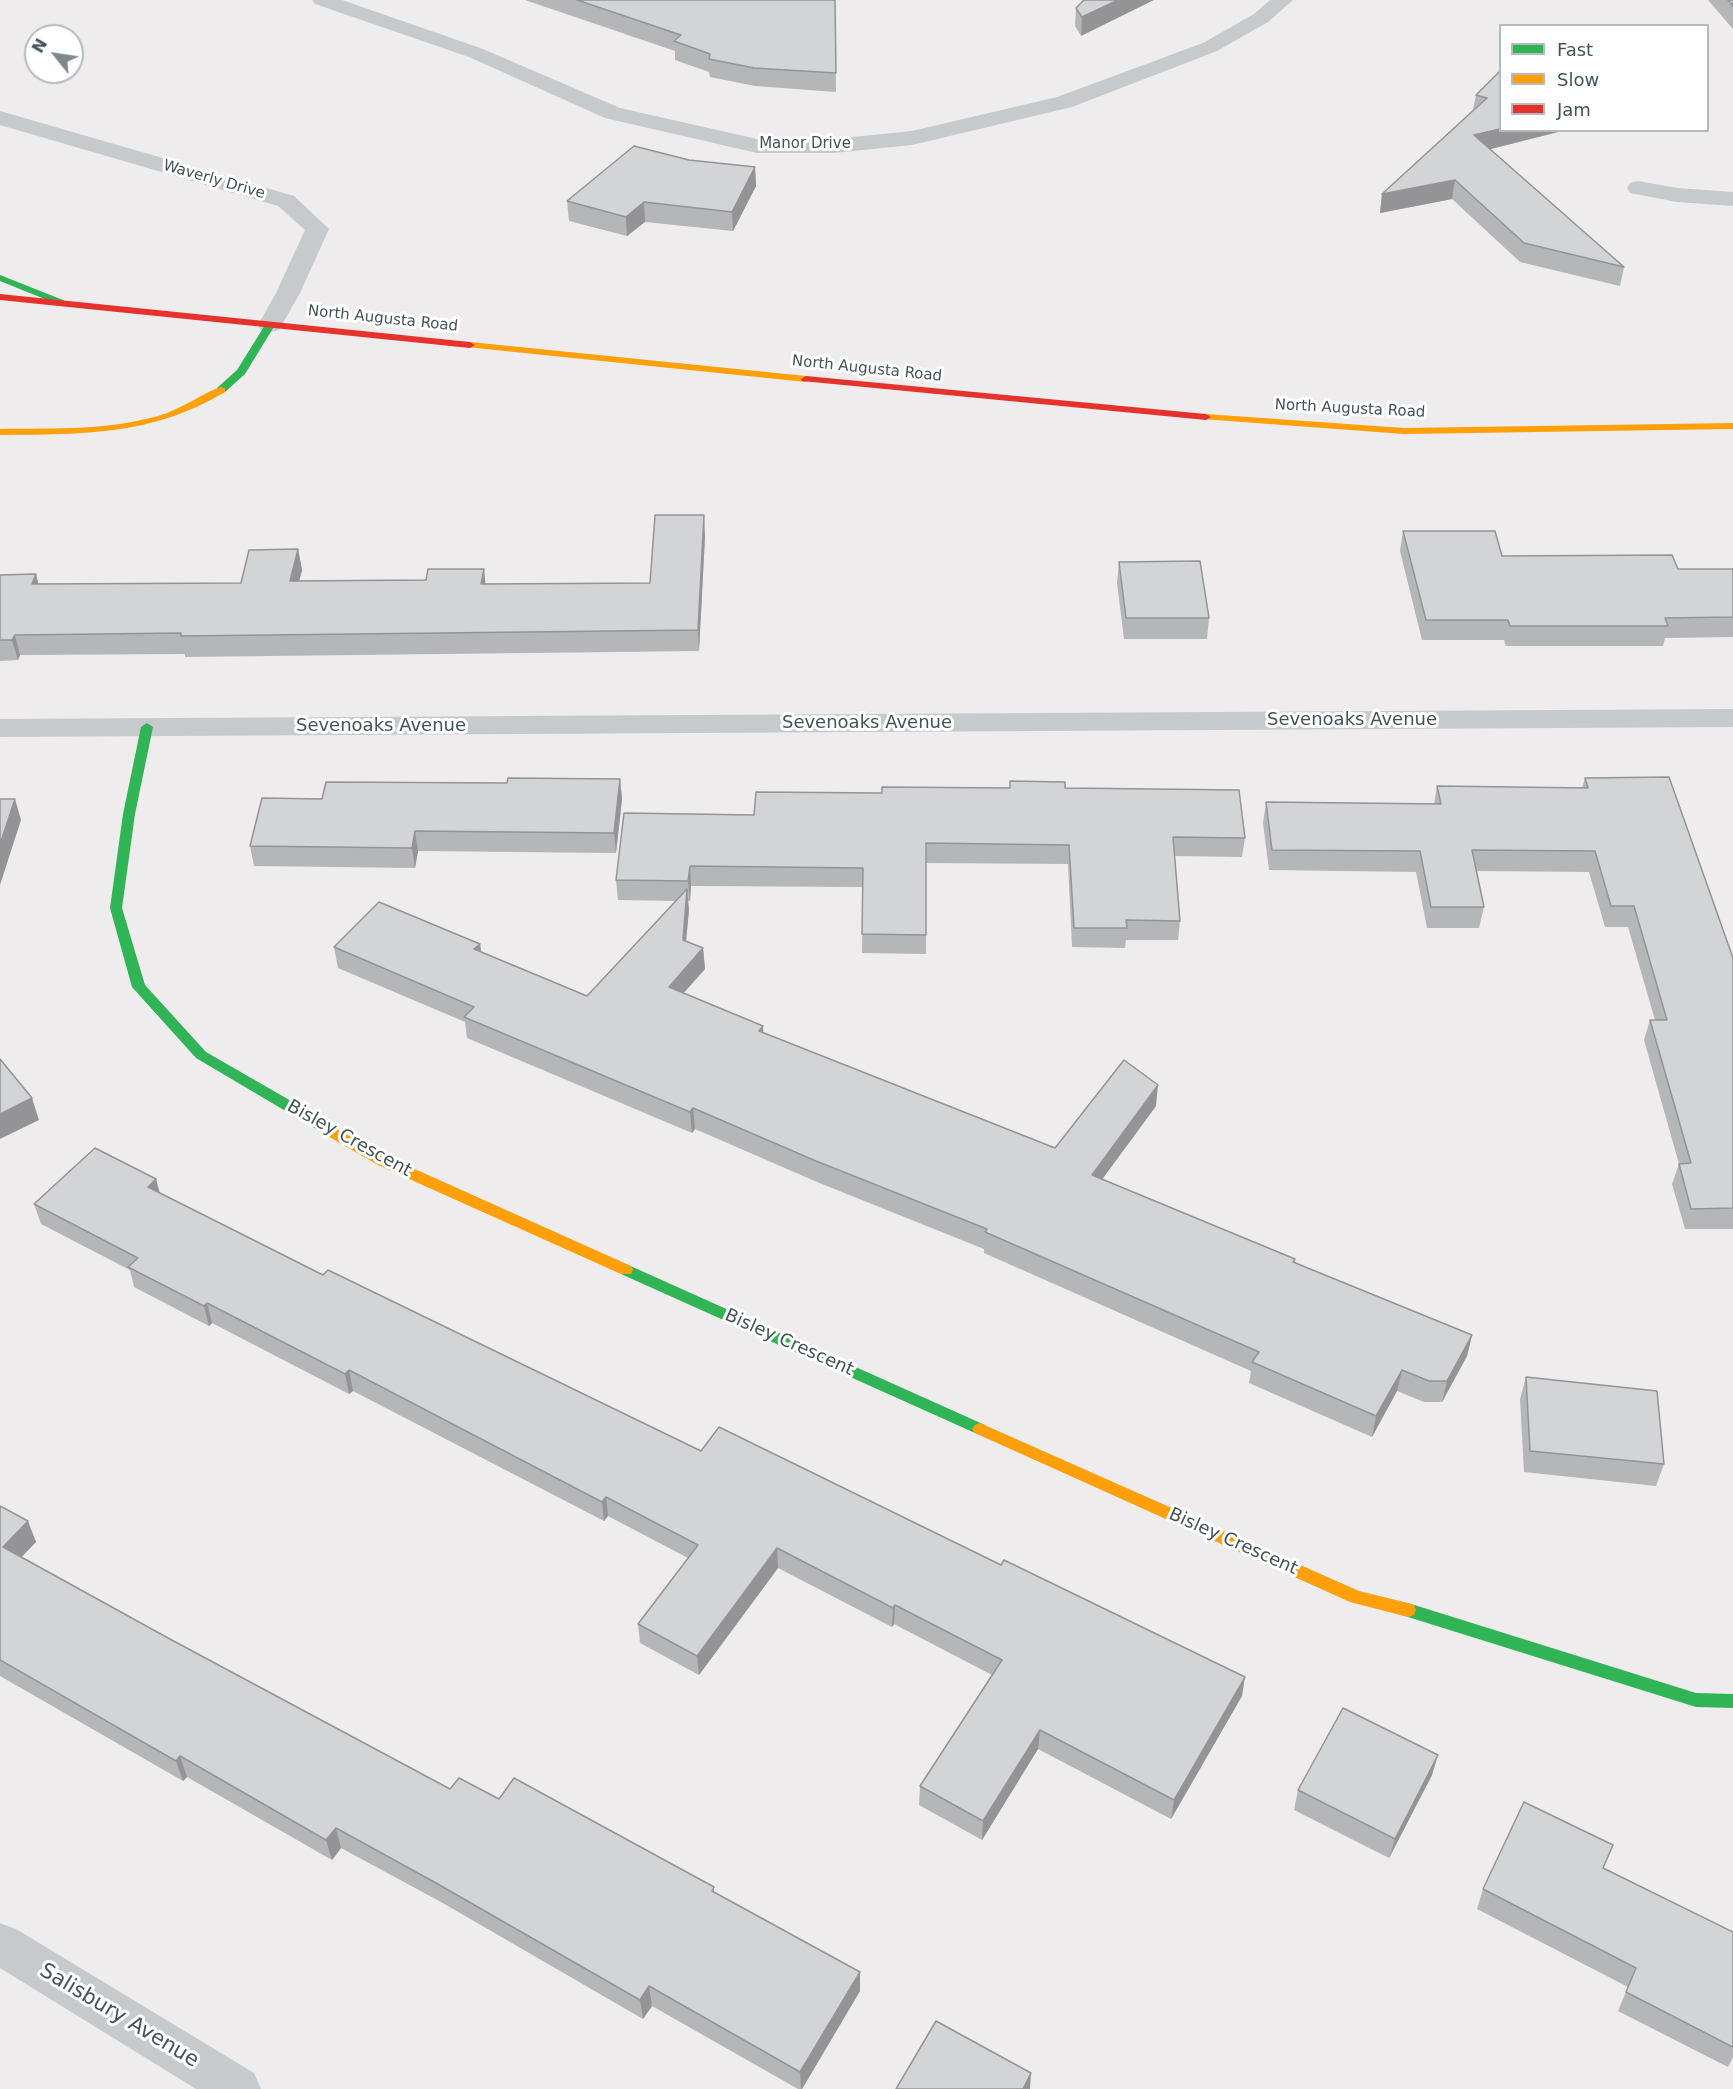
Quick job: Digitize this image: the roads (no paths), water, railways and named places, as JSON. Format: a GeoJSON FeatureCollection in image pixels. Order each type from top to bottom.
{"type":"FeatureCollection","features":[{"type":"Feature","properties":{"kind":"main road"},"geometry":{"type":"LineString","coordinates":[[0,278],[60,302]]}},
{"type":"Feature","properties":{"kind":"main road","name":"North Augusta Road"},"geometry":{"type":"LineString","coordinates":[[0,297],[1223,419],[1404,431],[1733,426]]}},
{"type":"Feature","properties":{"kind":"main road"},"geometry":{"type":"LineString","coordinates":[[0,432],[98,429],[162,420],[200,404],[230,384],[270,325]]}},
{"type":"Feature","properties":{"kind":"main road","name":"Bisley Crescent"},"geometry":{"type":"LineString","coordinates":[[147,727],[129,814],[116,908],[139,987],[201,1054],[383,1161],[1356,1597],[1395,1606],[1696,1700],[1733,1701]]}},
{"type":"Feature","properties":{"kind":"street","name":"Manor Drive"},"geometry":{"type":"LineString","coordinates":[[322,0],[476,53],[613,113],[757,146],[833,146],[912,138],[1064,102],[1210,47],[1261,18],[1283,0]]}},
{"type":"Feature","properties":{"kind":"street","name":"Waverly Drive"},"geometry":{"type":"LineString","coordinates":[[0,118],[286,201],[317,230],[270,325]]}},
{"type":"Feature","properties":{"kind":"street"},"geometry":{"type":"LineString","coordinates":[[1638,188],[1677,195],[1733,199]]}},
{"type":"Feature","properties":{"kind":"street","name":"Sevenoaks Avenue"},"geometry":{"type":"LineString","coordinates":[[0,728],[1730,723]]}},
{"type":"Feature","properties":{"kind":"street","name":"Salisbury Avenue"},"geometry":{"type":"LineString","coordinates":[[0,1944],[238,2089]]}}]}
